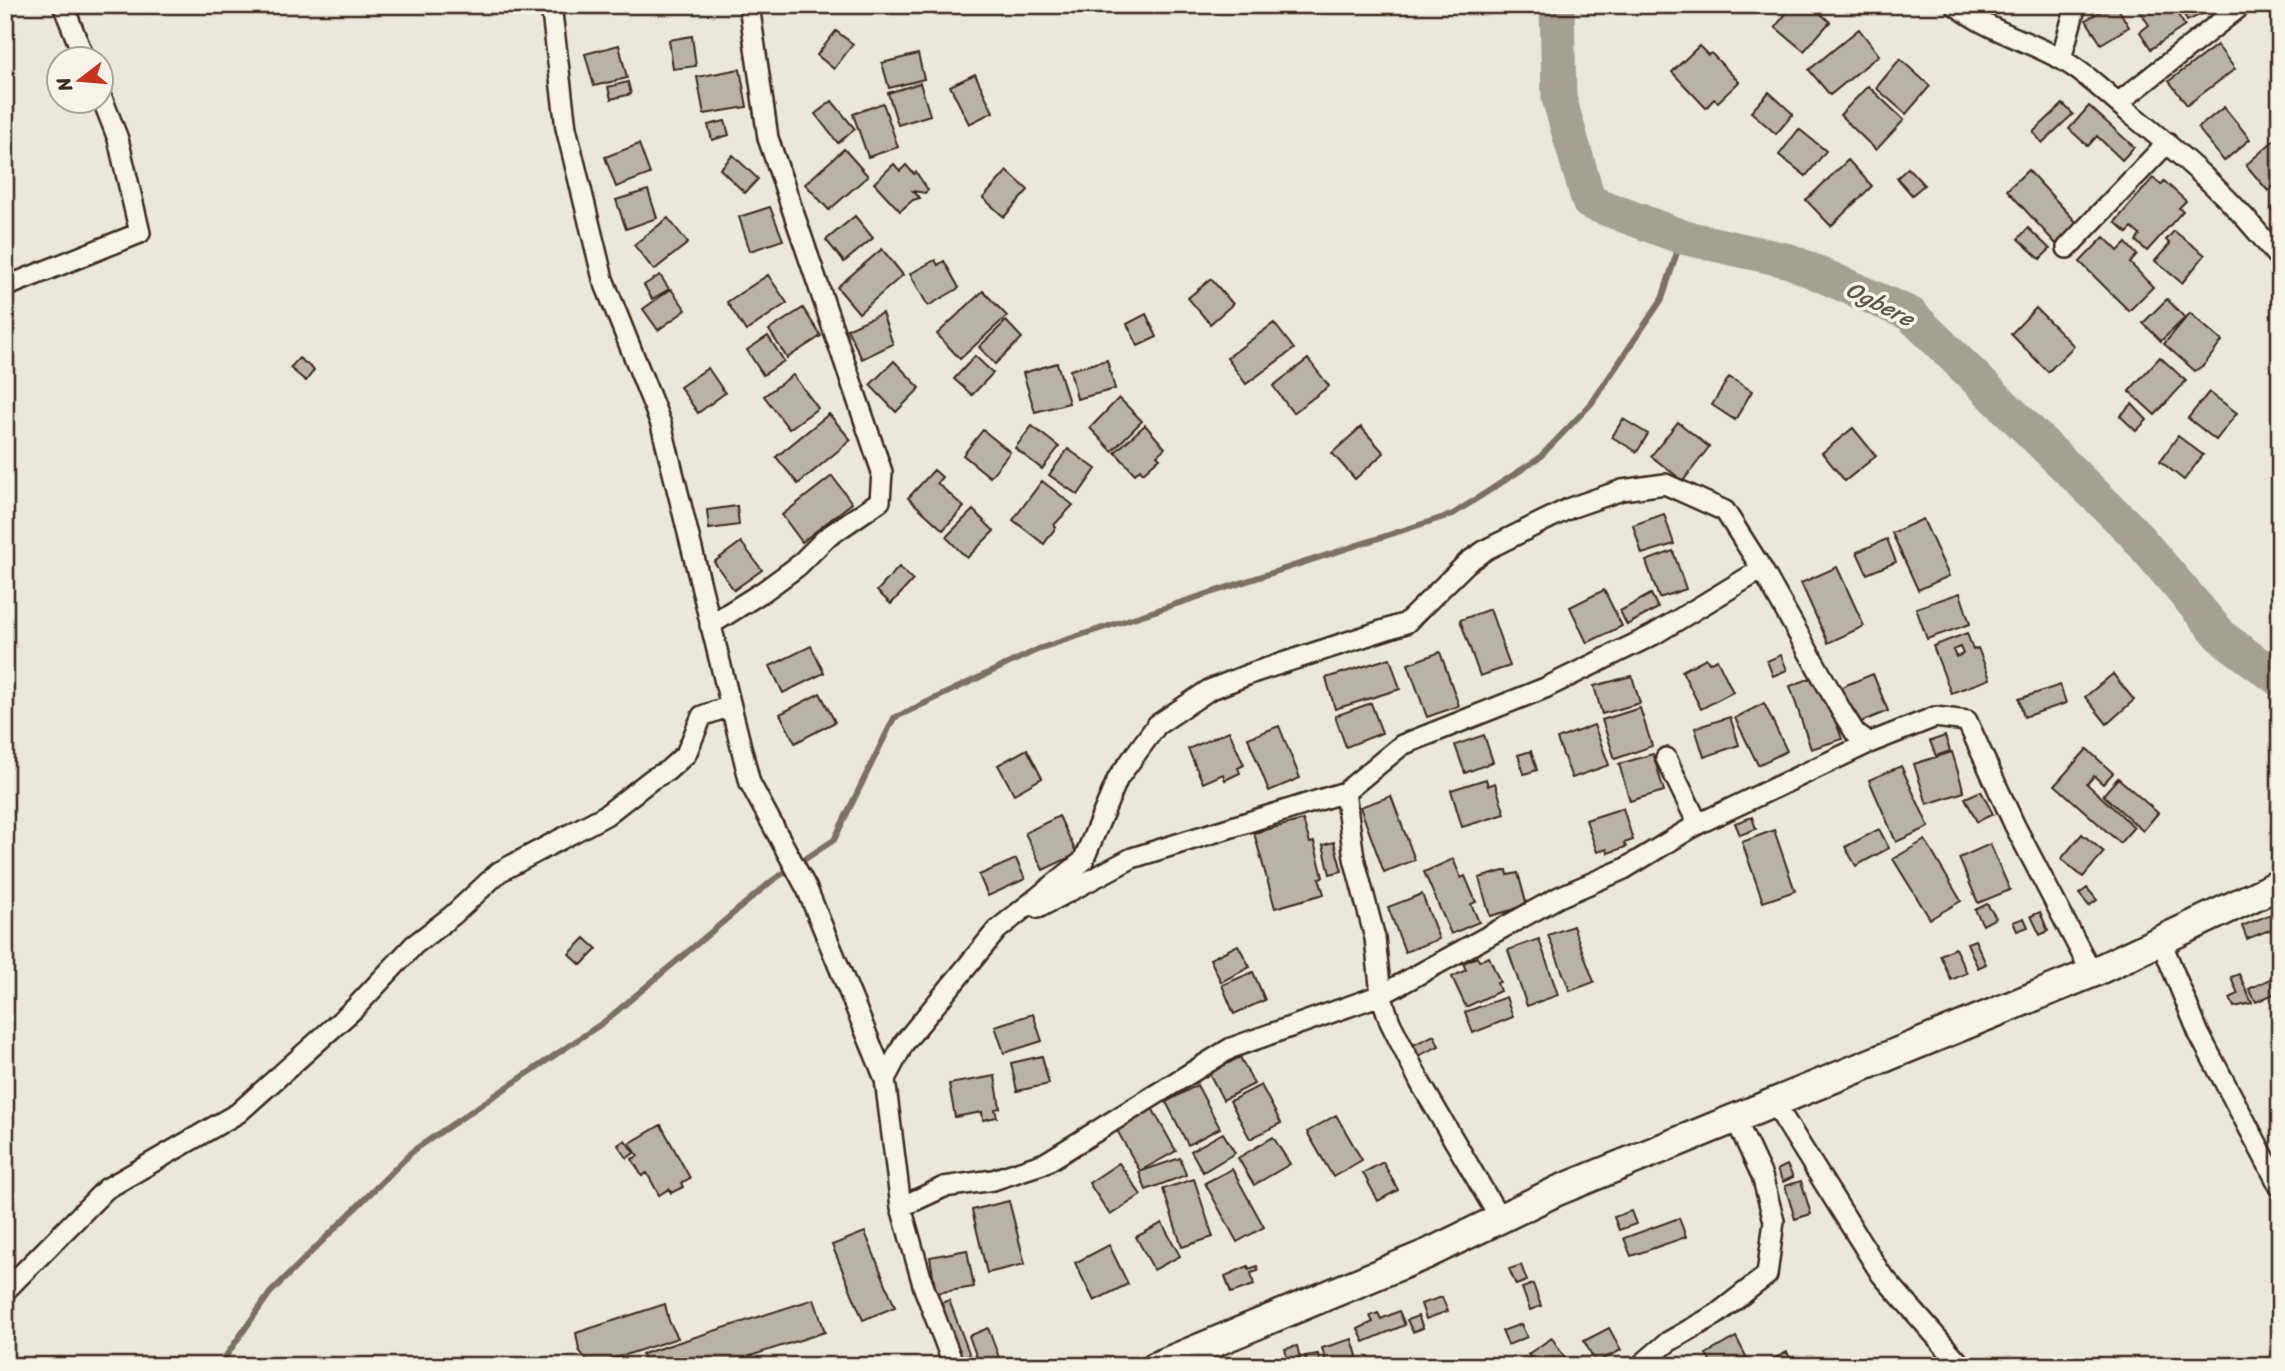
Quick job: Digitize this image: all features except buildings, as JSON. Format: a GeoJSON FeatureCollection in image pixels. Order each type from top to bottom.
{"type":"FeatureCollection","features":[{"type":"Feature","properties":{"kind":"main road"},"geometry":{"type":"LineString","coordinates":[[1157,1366],[1427,1254],[1499,1217],[1773,1101],[2092,974],[2280,884]]}},
{"type":"Feature","properties":{"kind":"street"},"geometry":{"type":"LineString","coordinates":[[63,5],[79,46]]}},
{"type":"Feature","properties":{"kind":"street"},"geometry":{"type":"LineString","coordinates":[[551,5],[566,128],[603,279],[661,424],[750,783],[807,889],[884,1079],[901,1207],[924,1288],[954,1366]]}},
{"type":"Feature","properties":{"kind":"street"},"geometry":{"type":"LineString","coordinates":[[709,625],[798,566],[826,538],[880,501],[883,490],[882,472],[837,334],[768,138],[749,5]]}},
{"type":"Feature","properties":{"kind":"street"},"geometry":{"type":"LineString","coordinates":[[1955,5],[1982,26],[2061,59],[2118,103],[2207,176],[2254,225],[2280,260]]}},
{"type":"Feature","properties":{"kind":"street"},"geometry":{"type":"LineString","coordinates":[[2061,59],[2076,5]]}},
{"type":"Feature","properties":{"kind":"street"},"geometry":{"type":"LineString","coordinates":[[2118,103],[2242,5]]}},
{"type":"Feature","properties":{"kind":"street"},"geometry":{"type":"LineString","coordinates":[[5,287],[140,233],[118,139],[109,116]]}},
{"type":"Feature","properties":{"kind":"street"},"geometry":{"type":"LineString","coordinates":[[2067,248],[2167,143]]}},
{"type":"Feature","properties":{"kind":"street"},"geometry":{"type":"LineString","coordinates":[[884,1079],[904,1043],[997,930],[1083,861],[1118,778],[1157,725],[1209,690],[1255,672],[1406,623],[1468,562],[1487,549],[1570,508],[1622,490],[1665,484],[1725,511],[1762,569],[1842,712],[1856,734],[1869,743]]}},
{"type":"Feature","properties":{"kind":"street"},"geometry":{"type":"LineString","coordinates":[[997,930],[1132,858],[1345,792],[1402,745],[1545,688],[1629,647],[1762,569]]}},
{"type":"Feature","properties":{"kind":"street"},"geometry":{"type":"LineString","coordinates":[[5,1291],[106,1189],[238,1113],[355,1008],[414,945],[453,915],[499,872],[606,815],[685,754],[702,716],[730,706]]}},
{"type":"Feature","properties":{"kind":"street"},"geometry":{"type":"LineString","coordinates":[[901,1207],[944,1187],[993,1180],[1045,1163],[1231,1048],[1381,995],[1559,897],[1624,869],[1698,824],[1869,743],[1935,717],[1967,721],[2015,826],[2092,974]]}},
{"type":"Feature","properties":{"kind":"street"},"geometry":{"type":"LineString","coordinates":[[1666,758],[1698,824]]}},
{"type":"Feature","properties":{"kind":"street"},"geometry":{"type":"LineString","coordinates":[[1345,792],[1354,858],[1375,939],[1381,995],[1390,1023],[1421,1084],[1499,1217]]}},
{"type":"Feature","properties":{"kind":"street"},"geometry":{"type":"LineString","coordinates":[[2161,941],[2199,1034],[2280,1187]]}},
{"type":"Feature","properties":{"kind":"street"},"geometry":{"type":"LineString","coordinates":[[1773,1101],[1881,1274],[1962,1366]]}},
{"type":"Feature","properties":{"kind":"street"},"geometry":{"type":"LineString","coordinates":[[1640,1366],[1668,1342],[1717,1314],[1767,1275],[1773,1221],[1762,1176],[1735,1118]]}},
{"type":"Feature","properties":{"kind":"waterway","name":"Ogbere"},"geometry":{"type":"LineString","coordinates":[[1557,5],[1559,98],[1589,202],[1682,237],[1790,261],[1910,314],[2131,530],[2223,638],[2280,680]]}},
{"type":"Feature","properties":{"kind":"waterway"},"geometry":{"type":"LineString","coordinates":[[219,1366],[270,1293],[414,1150],[604,1022],[773,880],[834,840],[894,718],[1041,648],[1453,514],[1538,459],[1591,404],[1662,299],[1682,237]]}}]}
